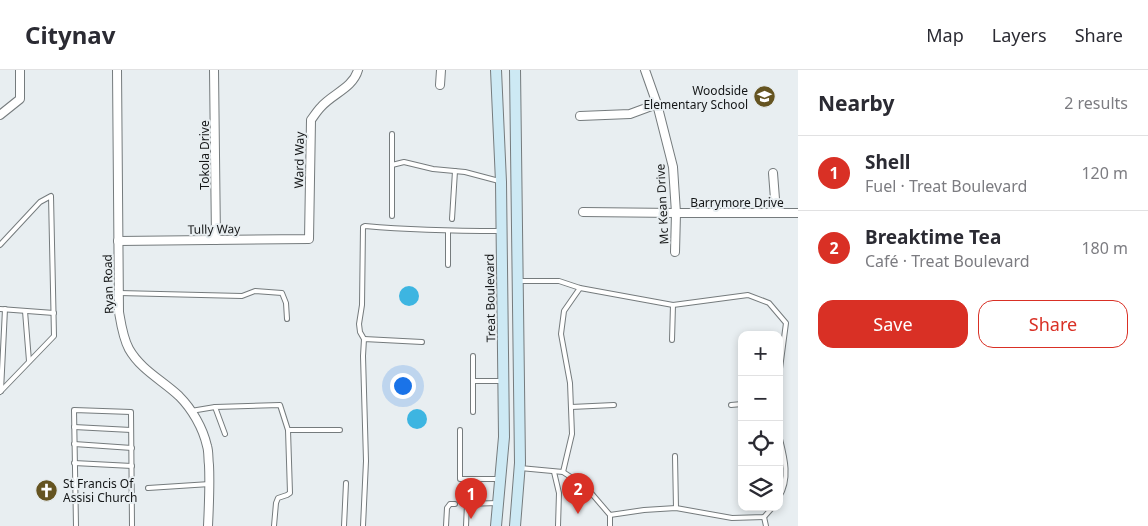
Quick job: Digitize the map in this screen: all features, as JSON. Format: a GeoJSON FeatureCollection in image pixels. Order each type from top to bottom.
{"type":"FeatureCollection","features":[{"type":"Feature","properties":{"kind":"main road","name":"Treat Boulevard"},"geometry":{"type":"LineString","coordinates":[[496,70],[501,182],[504,437],[496,526]]}},
{"type":"Feature","properties":{"kind":"main road"},"geometry":{"type":"LineString","coordinates":[[515,70],[519,468],[515,526]]}},
{"type":"Feature","properties":{"kind":"street"},"geometry":{"type":"LineString","coordinates":[[0,115],[20,99],[20,70]]}},
{"type":"Feature","properties":{"kind":"street","name":"Ryan Road"},"geometry":{"type":"LineString","coordinates":[[117,70],[119,312],[122,331],[129,348],[137,360],[179,397],[191,411],[201,428],[208,446],[210,484],[208,526]]}},
{"type":"Feature","properties":{"kind":"street","name":"Tokola Drive"},"geometry":{"type":"LineString","coordinates":[[214,70],[216,240]]}},
{"type":"Feature","properties":{"kind":"street","name":"Ward Way"},"geometry":{"type":"LineString","coordinates":[[309,239],[311,120],[321,106],[350,83],[358,70]]}},
{"type":"Feature","properties":{"kind":"street"},"geometry":{"type":"LineString","coordinates":[[440,85],[441,70]]}},
{"type":"Feature","properties":{"kind":"street","name":"Mc Kean Drive"},"geometry":{"type":"LineString","coordinates":[[645,70],[657,104],[674,167],[675,252]]}},
{"type":"Feature","properties":{"kind":"street"},"geometry":{"type":"LineString","coordinates":[[580,116],[630,114],[657,104]]}},
{"type":"Feature","properties":{"kind":"street"},"geometry":{"type":"LineString","coordinates":[[772,173],[776,212]]}},
{"type":"Feature","properties":{"kind":"street","name":"Barrymore Drive"},"geometry":{"type":"LineString","coordinates":[[583,212],[798,213]]}},
{"type":"Feature","properties":{"kind":"street","name":"Tully Way"},"geometry":{"type":"LineString","coordinates":[[118,242],[309,239]]}},
{"type":"Feature","properties":{"kind":"lane"},"geometry":{"type":"LineString","coordinates":[[392,134],[392,216]]}},
{"type":"Feature","properties":{"kind":"lane"},"geometry":{"type":"LineString","coordinates":[[392,165],[404,162],[433,169],[465,172],[501,182]]}},
{"type":"Feature","properties":{"kind":"lane"},"geometry":{"type":"LineString","coordinates":[[452,219],[455,171]]}},
{"type":"Feature","properties":{"kind":"lane"},"geometry":{"type":"LineString","coordinates":[[0,245],[40,202],[51,196],[54,336],[1,392]]}},
{"type":"Feature","properties":{"kind":"lane"},"geometry":{"type":"LineString","coordinates":[[363,526],[366,461],[364,340],[359,324],[362,305],[363,227],[408,230],[501,231]]}},
{"type":"Feature","properties":{"kind":"lane"},"geometry":{"type":"LineString","coordinates":[[448,231],[448,265]]}},
{"type":"Feature","properties":{"kind":"lane"},"geometry":{"type":"LineString","coordinates":[[517,281],[559,281],[580,288],[673,305],[748,295],[769,303],[786,323],[783,346]]}},
{"type":"Feature","properties":{"kind":"lane"},"geometry":{"type":"LineString","coordinates":[[563,472],[572,434],[570,383],[561,334],[564,311],[580,288]]}},
{"type":"Feature","properties":{"kind":"lane"},"geometry":{"type":"LineString","coordinates":[[119,292],[242,296],[255,291],[282,293],[286,303],[287,319]]}},
{"type":"Feature","properties":{"kind":"lane"},"geometry":{"type":"LineString","coordinates":[[672,340],[673,305]]}},
{"type":"Feature","properties":{"kind":"lane"},"geometry":{"type":"LineString","coordinates":[[1,392],[2,309],[54,313]]}},
{"type":"Feature","properties":{"kind":"lane"},"geometry":{"type":"LineString","coordinates":[[25,311],[29,362]]}},
{"type":"Feature","properties":{"kind":"lane"},"geometry":{"type":"LineString","coordinates":[[364,340],[422,342]]}},
{"type":"Feature","properties":{"kind":"lane"},"geometry":{"type":"LineString","coordinates":[[473,356],[473,412]]}},
{"type":"Feature","properties":{"kind":"lane"},"geometry":{"type":"LineString","coordinates":[[473,381],[503,381]]}},
{"type":"Feature","properties":{"kind":"lane"},"geometry":{"type":"LineString","coordinates":[[731,405],[738,404]]}},
{"type":"Feature","properties":{"kind":"lane"},"geometry":{"type":"LineString","coordinates":[[191,411],[215,407],[280,405],[288,430],[290,493],[278,498],[274,526]]}},
{"type":"Feature","properties":{"kind":"lane"},"geometry":{"type":"LineString","coordinates":[[571,407],[614,406]]}},
{"type":"Feature","properties":{"kind":"lane"},"geometry":{"type":"LineString","coordinates":[[215,407],[225,434]]}},
{"type":"Feature","properties":{"kind":"lane"},"geometry":{"type":"LineString","coordinates":[[76,526],[74,410],[131,412],[132,526]]}},
{"type":"Feature","properties":{"kind":"lane"},"geometry":{"type":"LineString","coordinates":[[74,427],[131,430]]}},
{"type":"Feature","properties":{"kind":"lane"},"geometry":{"type":"LineString","coordinates":[[288,430],[340,430]]}},
{"type":"Feature","properties":{"kind":"lane"},"geometry":{"type":"LineString","coordinates":[[460,430],[460,479],[500,479]]}},
{"type":"Feature","properties":{"kind":"lane"},"geometry":{"type":"LineString","coordinates":[[74,444],[132,448]]}},
{"type":"Feature","properties":{"kind":"lane"},"geometry":{"type":"LineString","coordinates":[[783,452],[786,464],[783,491]]}},
{"type":"Feature","properties":{"kind":"lane"},"geometry":{"type":"LineString","coordinates":[[674,456],[676,508]]}},
{"type":"Feature","properties":{"kind":"lane"},"geometry":{"type":"LineString","coordinates":[[74,462],[132,466]]}},
{"type":"Feature","properties":{"kind":"lane"},"geometry":{"type":"LineString","coordinates":[[519,468],[563,472],[586,487],[610,515],[610,526]]}},
{"type":"Feature","properties":{"kind":"lane"},"geometry":{"type":"LineString","coordinates":[[554,472],[559,493],[558,526]]}},
{"type":"Feature","properties":{"kind":"lane"},"geometry":{"type":"LineString","coordinates":[[344,526],[346,483]]}},
{"type":"Feature","properties":{"kind":"lane"},"geometry":{"type":"LineString","coordinates":[[148,488],[210,484]]}},
{"type":"Feature","properties":{"kind":"lane"},"geometry":{"type":"LineString","coordinates":[[466,526],[465,504],[498,503]]}},
{"type":"Feature","properties":{"kind":"lane"},"geometry":{"type":"LineString","coordinates":[[446,526],[447,508],[450,504],[454,506]]}},
{"type":"Feature","properties":{"kind":"lane"},"geometry":{"type":"LineString","coordinates":[[610,515],[676,508],[732,518],[764,517],[769,511]]}},
{"type":"Feature","properties":{"kind":"lane"},"geometry":{"type":"LineString","coordinates":[[764,517],[766,526]]}},
{"type":"Feature","properties":{"kind":"water"},"geometry":{"type":"Polygon","coordinates":[[[405,286],[413,286],[419,292],[419,300],[413,306],[405,306],[399,300],[399,292],[405,286]]]}},
{"type":"Feature","properties":{"kind":"water"},"geometry":{"type":"Polygon","coordinates":[[[413,409],[421,409],[427,415],[427,423],[421,429],[413,429],[407,423],[407,415],[413,409]]]}},
{"type":"Feature","properties":{"kind":"place","name":"Woodside Elementary School"},"geometry":{"type":"Point","coordinates":[764,97]}},
{"type":"Feature","properties":{"kind":"place","name":"St Francis Of Assisi Church"},"geometry":{"type":"Point","coordinates":[47,490]}},
{"type":"Feature","properties":{"kind":"place","name":"Breaktime Tea"},"geometry":{"type":"Point","coordinates":[578,514]}},
{"type":"Feature","properties":{"kind":"place","name":"Shell"},"geometry":{"type":"Point","coordinates":[471,519]}}]}
